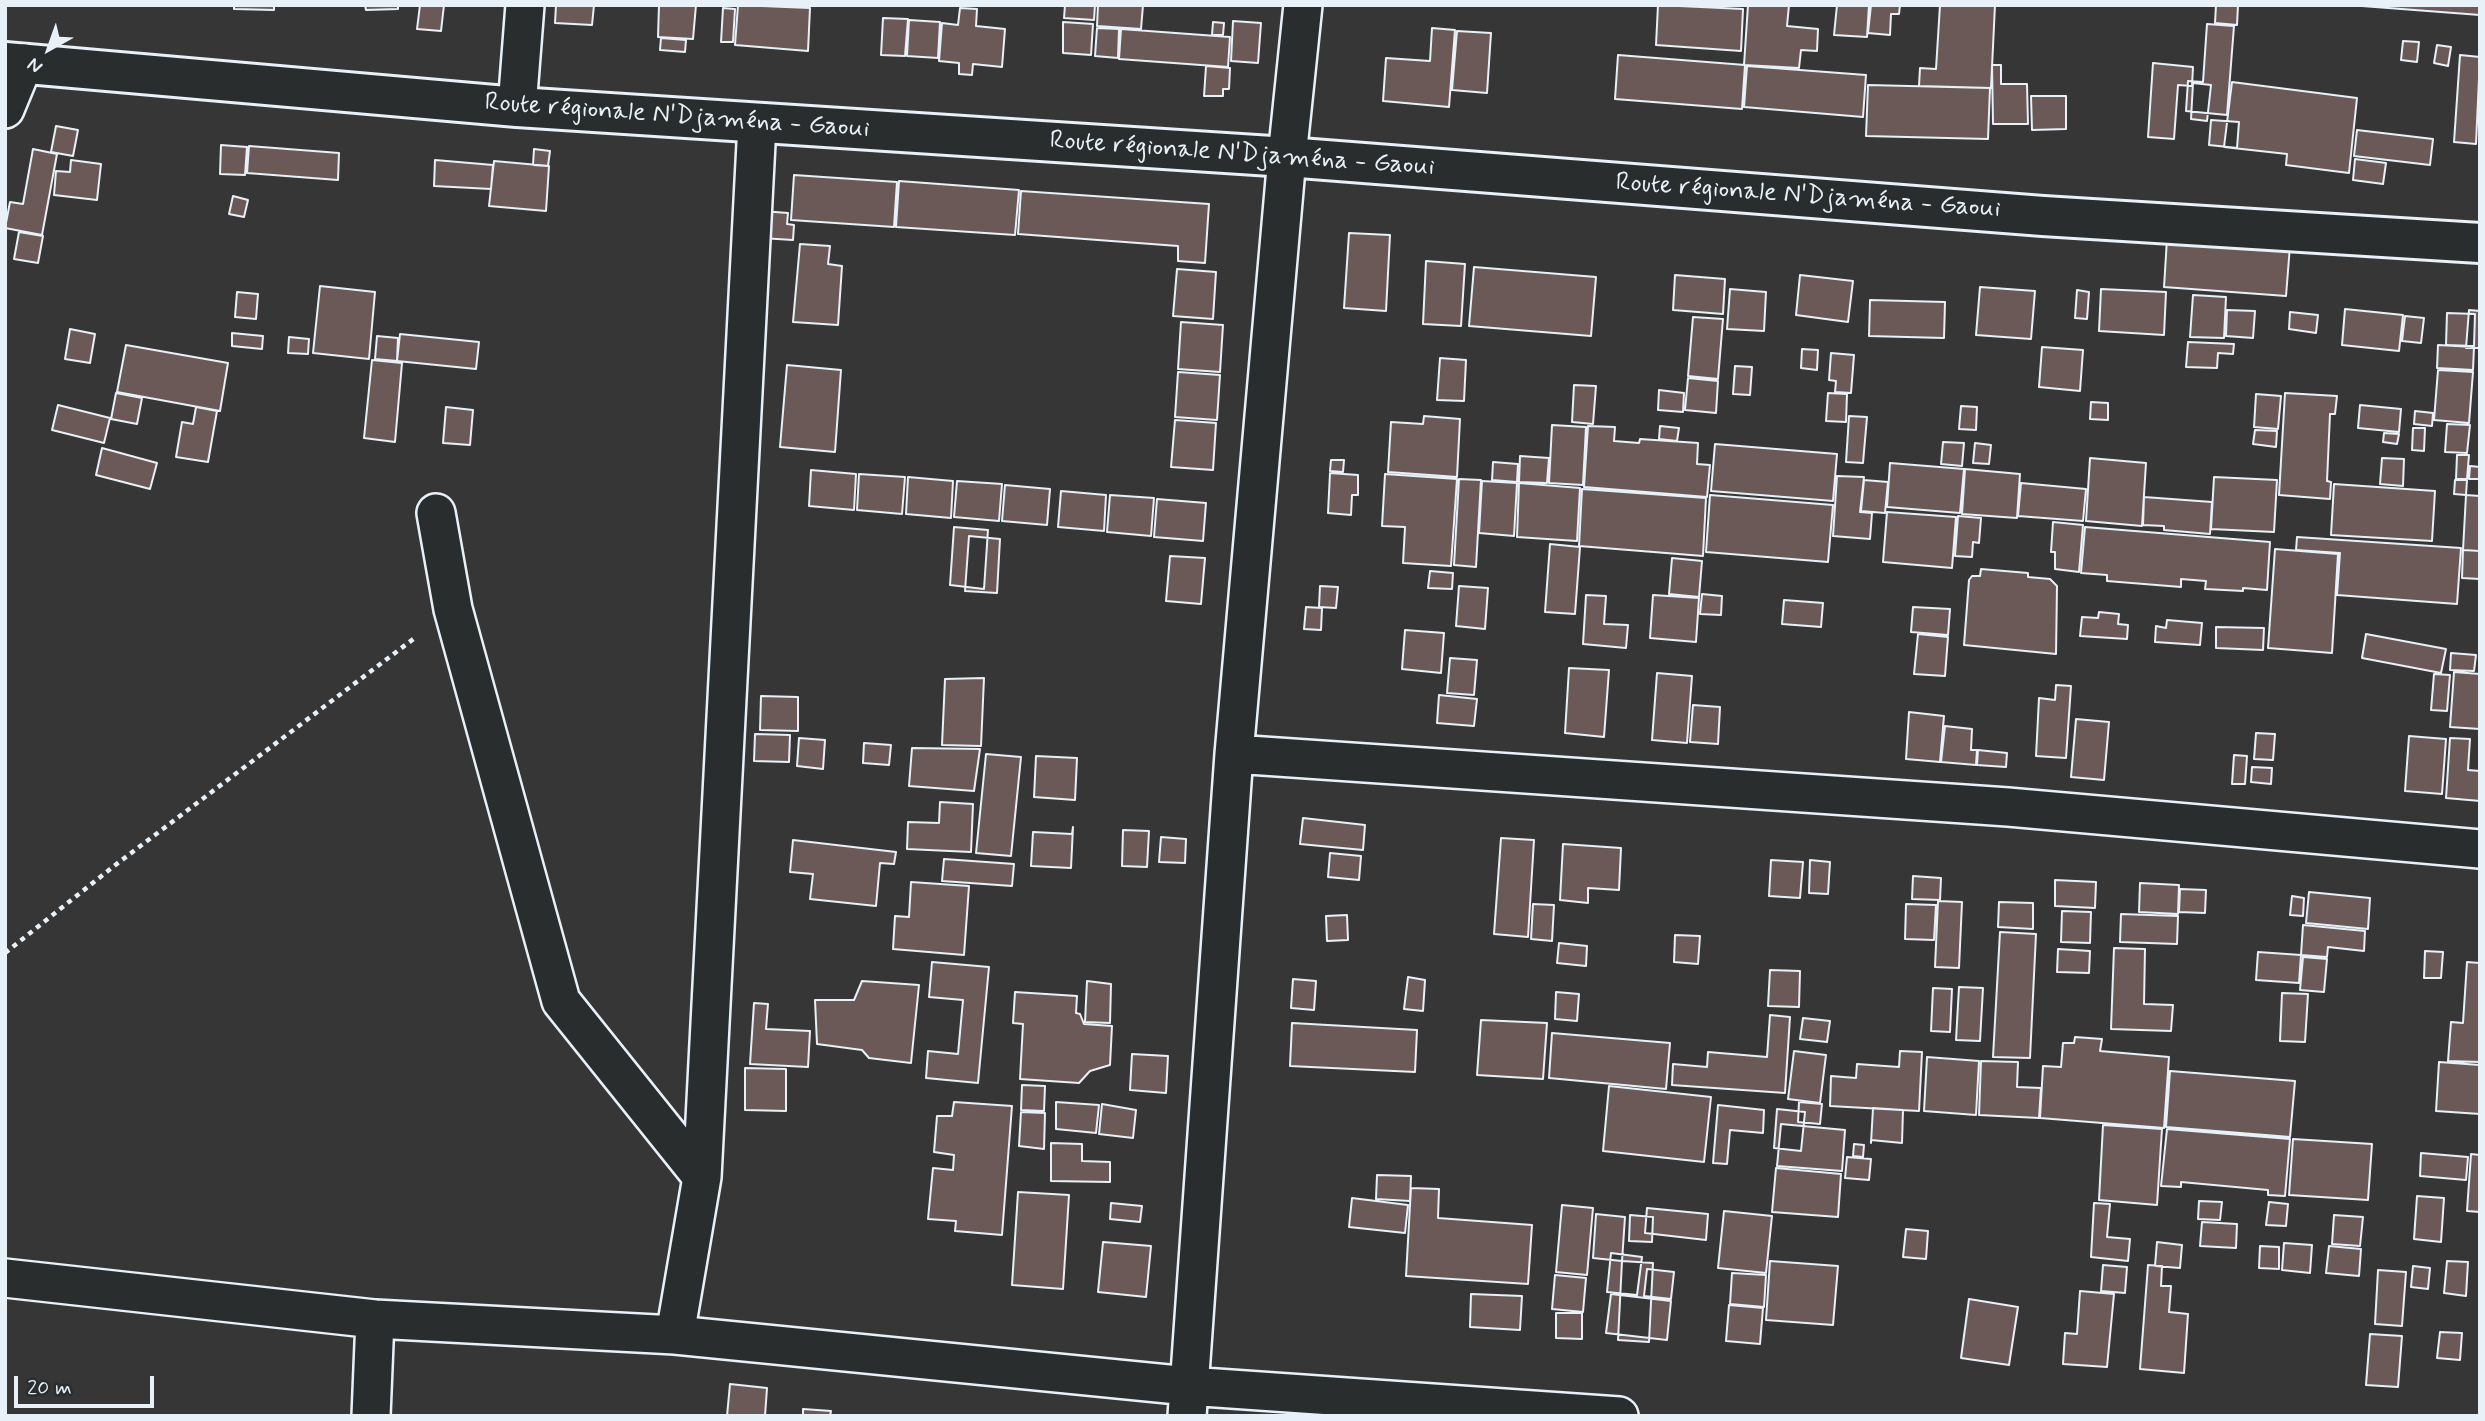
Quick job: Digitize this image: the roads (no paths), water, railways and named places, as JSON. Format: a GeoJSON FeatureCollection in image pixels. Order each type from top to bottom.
{"type":"FeatureCollection","features":[{"type":"Feature","properties":{"kind":"street"},"geometry":{"type":"LineString","coordinates":[[517,107],[525,5]]}},
{"type":"Feature","properties":{"kind":"street"},"geometry":{"type":"LineString","coordinates":[[1187,1401],[1234,754],[1303,5]]}},
{"type":"Feature","properties":{"kind":"street"},"geometry":{"type":"LineString","coordinates":[[5,109],[15,62]]}},
{"type":"Feature","properties":{"kind":"street","name":"Route régionale N'Djaména - Gaoui"},"geometry":{"type":"LineString","coordinates":[[15,62],[517,107],[1287,157],[2043,216],[2480,243]]}},
{"type":"Feature","properties":{"kind":"street"},"geometry":{"type":"LineString","coordinates":[[676,1335],[702,1177],[757,124]]}},
{"type":"Feature","properties":{"kind":"street"},"geometry":{"type":"LineString","coordinates":[[436,513],[453,609],[561,1001],[702,1177]]}},
{"type":"Feature","properties":{"kind":"street"},"geometry":{"type":"LineString","coordinates":[[1234,754],[1994,806],[2480,849]]}},
{"type":"Feature","properties":{"kind":"street"},"geometry":{"type":"LineString","coordinates":[[5,1278],[374,1319],[676,1335],[1187,1401],[1619,1416]]}},
{"type":"Feature","properties":{"kind":"street"},"geometry":{"type":"LineString","coordinates":[[371,1416],[374,1319]]}}]}
